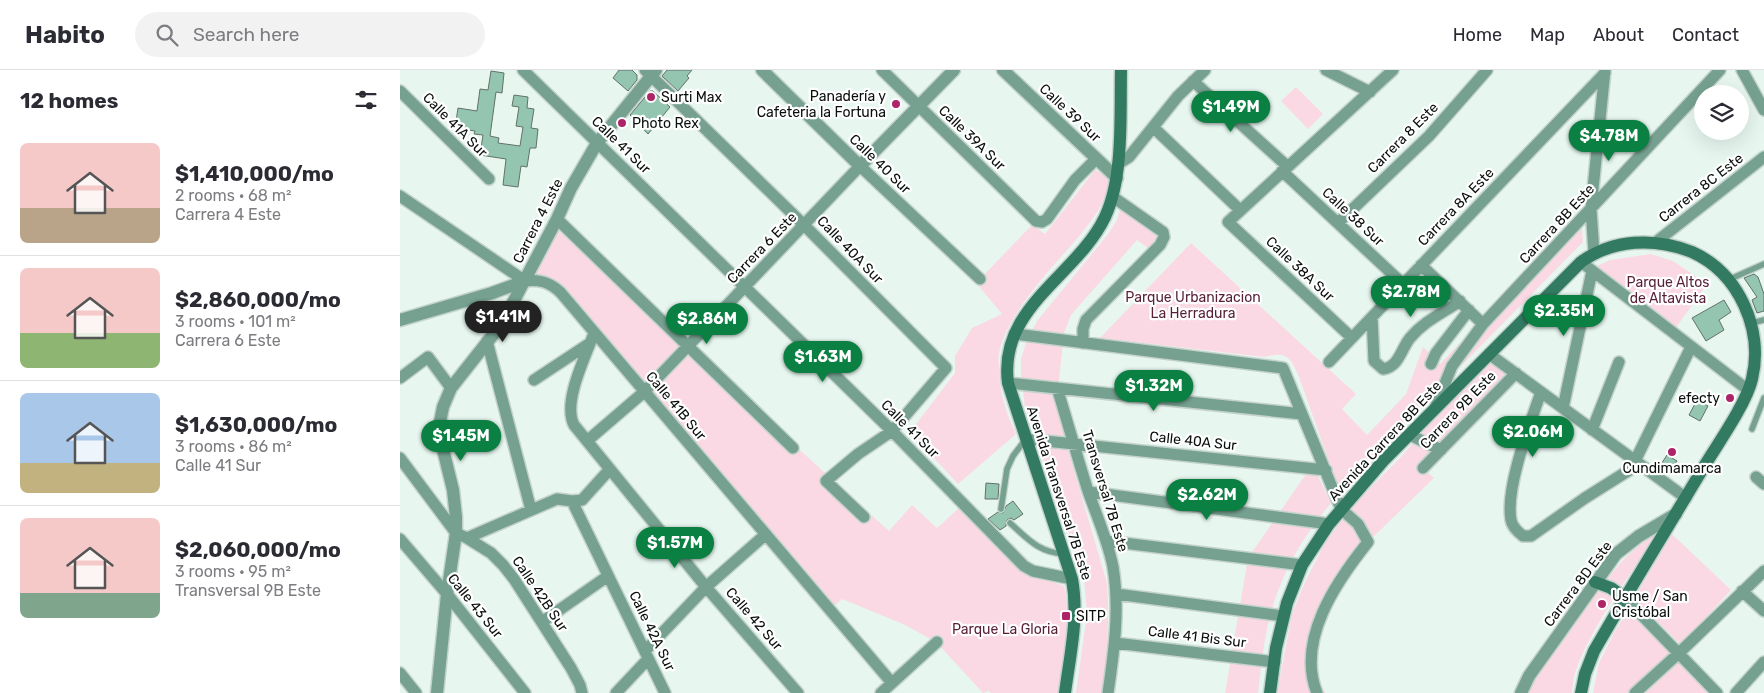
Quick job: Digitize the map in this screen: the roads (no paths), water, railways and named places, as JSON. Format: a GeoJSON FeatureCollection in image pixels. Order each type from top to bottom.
{"type":"FeatureCollection","features":[{"type":"Feature","properties":{"kind":"main road","name":"Avenida Transversal 7B Este"},"geometry":{"type":"LineString","coordinates":[[1065,693],[1075,616],[1075,596],[1072,579],[1008,384],[1008,351],[1015,334],[1032,306],[1099,228],[1113,197],[1118,164],[1121,70]]}},
{"type":"Feature","properties":{"kind":"main road","name":"Avenida Carrera 8B Este"},"geometry":{"type":"LineString","coordinates":[[1270,693],[1283,616],[1302,566],[1341,508],[1410,434],[1581,262],[1594,253],[1622,244],[1656,242],[1682,248],[1699,256],[1713,265],[1728,280],[1758,322],[1756,347],[1758,377],[1748,390],[1686,498],[1594,650],[1585,674],[1581,693]]}},
{"type":"Feature","properties":{"kind":"main road"},"geometry":{"type":"LineString","coordinates":[[1595,582],[1611,588],[1626,598]]}},
{"type":"Feature","properties":{"kind":"street","name":"Calle 41 Sur"},"geometry":{"type":"LineString","coordinates":[[523,70],[892,431],[1024,566],[1033,571],[1072,579]]}},
{"type":"Feature","properties":{"kind":"street","name":"Calle 39A Sur"},"geometry":{"type":"LineString","coordinates":[[882,70],[1035,220],[1044,221],[1047,219],[1075,180],[1096,158]]}},
{"type":"Feature","properties":{"kind":"street","name":"Carrera 6 Este"},"geometry":{"type":"LineString","coordinates":[[587,442],[644,392],[954,70]]}},
{"type":"Feature","properties":{"kind":"street","name":"Calle 39 Sur"},"geometry":{"type":"LineString","coordinates":[[1003,70],[1117,178]]}},
{"type":"Feature","properties":{"kind":"street"},"geometry":{"type":"LineString","coordinates":[[1118,164],[1129,157],[1178,96],[1205,70]]}},
{"type":"Feature","properties":{"kind":"street"},"geometry":{"type":"LineString","coordinates":[[1326,70],[1370,92]]}},
{"type":"Feature","properties":{"kind":"street"},"geometry":{"type":"LineString","coordinates":[[1154,128],[1240,210],[1393,70]]}},
{"type":"Feature","properties":{"kind":"street","name":"Carrera 8 Este"},"geometry":{"type":"LineString","coordinates":[[1338,223],[1428,136],[1487,70]]}},
{"type":"Feature","properties":{"kind":"street","name":"Carrera 8B Este"},"geometry":{"type":"LineString","coordinates":[[1434,410],[1452,366],[1483,324],[1720,70]]}},
{"type":"Feature","properties":{"kind":"street"},"geometry":{"type":"LineString","coordinates":[[1742,70],[1764,110]]}},
{"type":"Feature","properties":{"kind":"street"},"geometry":{"type":"LineString","coordinates":[[1594,253],[1591,210],[1605,71]]}},
{"type":"Feature","properties":{"kind":"street","name":"Carrera 8A Este"},"geometry":{"type":"LineString","coordinates":[[1329,362],[1605,71]]}},
{"type":"Feature","properties":{"kind":"street","name":"Carrera 4 Este"},"geometry":{"type":"LineString","coordinates":[[438,693],[447,594],[461,535],[456,517],[453,490],[440,437],[442,412],[451,388],[509,310],[557,220],[571,188],[597,143],[651,72]]}},
{"type":"Feature","properties":{"kind":"street","name":"Calle 40A Sur"},"geometry":{"type":"LineString","coordinates":[[651,72],[946,368],[892,431]]}},
{"type":"Feature","properties":{"kind":"street","name":"Calle 40 Sur"},"geometry":{"type":"LineString","coordinates":[[768,72],[860,166],[980,279]]}},
{"type":"Feature","properties":{"kind":"street","name":"Calle 38 Sur"},"geometry":{"type":"LineString","coordinates":[[1193,81],[1403,284]]}},
{"type":"Feature","properties":{"kind":"street","name":"Calle 41A Sur"},"geometry":{"type":"LineString","coordinates":[[400,91],[489,179]]}},
{"type":"Feature","properties":{"kind":"street","name":"Carrera 8C Este"},"geometry":{"type":"LineString","coordinates":[[1656,242],[1764,157]]}},
{"type":"Feature","properties":{"kind":"street","name":"Calle 41B Sur"},"geometry":{"type":"LineString","coordinates":[[400,196],[525,281],[534,280],[552,285],[561,293],[592,338],[644,392],[892,683]]}},
{"type":"Feature","properties":{"kind":"street"},"geometry":{"type":"LineString","coordinates":[[1083,343],[1083,330],[1086,320],[1160,245],[1164,237],[1163,232],[1113,197]]}},
{"type":"Feature","properties":{"kind":"street","name":"Calle 38A Sur"},"geometry":{"type":"LineString","coordinates":[[1240,210],[1228,222],[1352,338]]}},
{"type":"Feature","properties":{"kind":"street"},"geometry":{"type":"LineString","coordinates":[[557,220],[793,448]]}},
{"type":"Feature","properties":{"kind":"street"},"geometry":{"type":"LineString","coordinates":[[1581,262],[1748,390]]}},
{"type":"Feature","properties":{"kind":"street"},"geometry":{"type":"LineString","coordinates":[[1421,265],[1483,324]]}},
{"type":"Feature","properties":{"kind":"street"},"geometry":{"type":"LineString","coordinates":[[1563,408],[1592,271]]}},
{"type":"Feature","properties":{"kind":"street"},"geometry":{"type":"LineString","coordinates":[[403,316],[492,293],[525,281]]}},
{"type":"Feature","properties":{"kind":"street"},"geometry":{"type":"LineString","coordinates":[[1372,317],[1374,361],[1383,369],[1390,368],[1396,363],[1409,339],[1418,329],[1460,301]]}},
{"type":"Feature","properties":{"kind":"street"},"geometry":{"type":"LineString","coordinates":[[1431,364],[1436,353],[1469,310]]}},
{"type":"Feature","properties":{"kind":"street"},"geometry":{"type":"LineString","coordinates":[[1015,334],[1284,368],[1341,508],[1358,524],[1368,542],[1350,565],[1328,599],[1313,646],[1312,682],[1317,693]]}},
{"type":"Feature","properties":{"kind":"street"},"geometry":{"type":"LineString","coordinates":[[534,380],[592,338]]}},
{"type":"Feature","properties":{"kind":"street","name":"Calle 42 Sur"},"geometry":{"type":"LineString","coordinates":[[592,338],[571,401],[570,411],[574,425],[706,586],[798,693]]}},
{"type":"Feature","properties":{"kind":"street"},"geometry":{"type":"LineString","coordinates":[[487,341],[531,510]]}},
{"type":"Feature","properties":{"kind":"street"},"geometry":{"type":"LineString","coordinates":[[1541,392],[1521,452],[1511,497],[1511,520],[1523,536],[1531,536],[1637,463],[1691,347]]}},
{"type":"Feature","properties":{"kind":"street"},"geometry":{"type":"LineString","coordinates":[[1489,354],[1686,498]]}},
{"type":"Feature","properties":{"kind":"street"},"geometry":{"type":"LineString","coordinates":[[400,378],[428,356],[451,388]]}},
{"type":"Feature","properties":{"kind":"street"},"geometry":{"type":"LineString","coordinates":[[1592,430],[1619,362]]}},
{"type":"Feature","properties":{"kind":"street","name":"Carrera 9B Este"},"geometry":{"type":"LineString","coordinates":[[1423,468],[1516,373]]}},
{"type":"Feature","properties":{"kind":"street"},"geometry":{"type":"LineString","coordinates":[[1008,384],[1302,414]]}},
{"type":"Feature","properties":{"kind":"street","name":"Transversal 7B Este"},"geometry":{"type":"LineString","coordinates":[[1057,388],[1113,568],[1116,594],[1115,643],[1110,693]]}},
{"type":"Feature","properties":{"kind":"street"},"geometry":{"type":"LineString","coordinates":[[864,517],[826,481],[858,454],[892,431]]}},
{"type":"Feature","properties":{"kind":"street"},"geometry":{"type":"LineString","coordinates":[[1410,434],[1441,450]]}},
{"type":"Feature","properties":{"kind":"street","name":"Calle 40A Sur"},"geometry":{"type":"LineString","coordinates":[[1026,439],[1326,470]]}},
{"type":"Feature","properties":{"kind":"street","name":"Calle 42B Sur"},"geometry":{"type":"LineString","coordinates":[[400,458],[461,535],[491,553],[503,565],[542,622],[580,685],[582,693]]}},
{"type":"Feature","properties":{"kind":"street"},"geometry":{"type":"LineString","coordinates":[[461,535],[558,499],[582,500],[610,469]]}},
{"type":"Feature","properties":{"kind":"street"},"geometry":{"type":"LineString","coordinates":[[1089,492],[1329,524]]}},
{"type":"Feature","properties":{"kind":"street","name":"Calle 42A Sur"},"geometry":{"type":"LineString","coordinates":[[572,501],[665,693]]}},
{"type":"Feature","properties":{"kind":"street","name":"Carrera 8D Este"},"geometry":{"type":"LineString","coordinates":[[1521,693],[1529,676],[1610,562],[1625,547],[1651,528],[1676,514]]}},
{"type":"Feature","properties":{"kind":"street"},"geometry":{"type":"LineString","coordinates":[[616,693],[646,655],[706,586],[765,535]]}},
{"type":"Feature","properties":{"kind":"street","name":"Calle 43 Sur"},"geometry":{"type":"LineString","coordinates":[[400,540],[447,594],[525,693]]}},
{"type":"Feature","properties":{"kind":"street"},"geometry":{"type":"LineString","coordinates":[[1106,541],[1302,566]]}},
{"type":"Feature","properties":{"kind":"street"},"geometry":{"type":"LineString","coordinates":[[1635,693],[1679,654],[1764,571]]}},
{"type":"Feature","properties":{"kind":"street"},"geometry":{"type":"LineString","coordinates":[[542,622],[608,576]]}},
{"type":"Feature","properties":{"kind":"street"},"geometry":{"type":"LineString","coordinates":[[1742,591],[1764,611]]}},
{"type":"Feature","properties":{"kind":"street"},"geometry":{"type":"LineString","coordinates":[[1116,594],[1283,616]]}},
{"type":"Feature","properties":{"kind":"street"},"geometry":{"type":"LineString","coordinates":[[1626,598],[1717,693]]}},
{"type":"Feature","properties":{"kind":"street"},"geometry":{"type":"LineString","coordinates":[[881,693],[936,642]]}},
{"type":"Feature","properties":{"kind":"street","name":"Calle 41 Bis Sur"},"geometry":{"type":"LineString","coordinates":[[1115,643],[1275,662]]}},
{"type":"Feature","properties":{"kind":"street"},"geometry":{"type":"LineString","coordinates":[[1736,693],[1764,662]]}},
{"type":"Feature","properties":{"kind":"street"},"geometry":{"type":"LineString","coordinates":[[400,673],[416,693]]}},
{"type":"Feature","properties":{"kind":"street"},"geometry":{"type":"LineString","coordinates":[[1312,682],[1326,693]]}},
{"type":"Feature","properties":{"kind":"lane"},"geometry":{"type":"LineString","coordinates":[[1728,280],[1764,264]]}},
{"type":"Feature","properties":{"kind":"lane"},"geometry":{"type":"LineString","coordinates":[[1752,429],[1764,398]]}},
{"type":"Feature","properties":{"kind":"lane"},"geometry":{"type":"LineString","coordinates":[[1001,510],[1007,469],[1013,456],[1026,439]]}},
{"type":"Feature","properties":{"kind":"lane"},"geometry":{"type":"LineString","coordinates":[[1010,523],[1039,548],[1050,553],[1064,554]]}},
{"type":"Feature","properties":{"kind":"place","name":"Surti Max"},"geometry":{"type":"Point","coordinates":[651,97]}},
{"type":"Feature","properties":{"kind":"place","name":"Panadería y Cafeteria la Fortuna"},"geometry":{"type":"Point","coordinates":[896,104]}},
{"type":"Feature","properties":{"kind":"place","name":"Photo Rex"},"geometry":{"type":"Point","coordinates":[622,123]}},
{"type":"Feature","properties":{"kind":"place","name":"efecty"},"geometry":{"type":"Point","coordinates":[1730,398]}},
{"type":"Feature","properties":{"kind":"place","name":"Cundimamarca"},"geometry":{"type":"Point","coordinates":[1672,452]}},
{"type":"Feature","properties":{"kind":"place","name":"Usme / San Cristóbal"},"geometry":{"type":"Point","coordinates":[1602,604]}},
{"type":"Feature","properties":{"kind":"place","name":"SITP"},"geometry":{"type":"Point","coordinates":[1066,616]}},
{"type":"Feature","properties":{"kind":"park label","name":"Parque Altos de Altavista"},"geometry":{"type":"Point","coordinates":[1668,290]}},
{"type":"Feature","properties":{"kind":"park label","name":"Parque Urbanizacion La Herradura"},"geometry":{"type":"Point","coordinates":[1193,306]}},
{"type":"Feature","properties":{"kind":"park label","name":"Parque La Gloria"},"geometry":{"type":"Point","coordinates":[1005,629]}}]}
